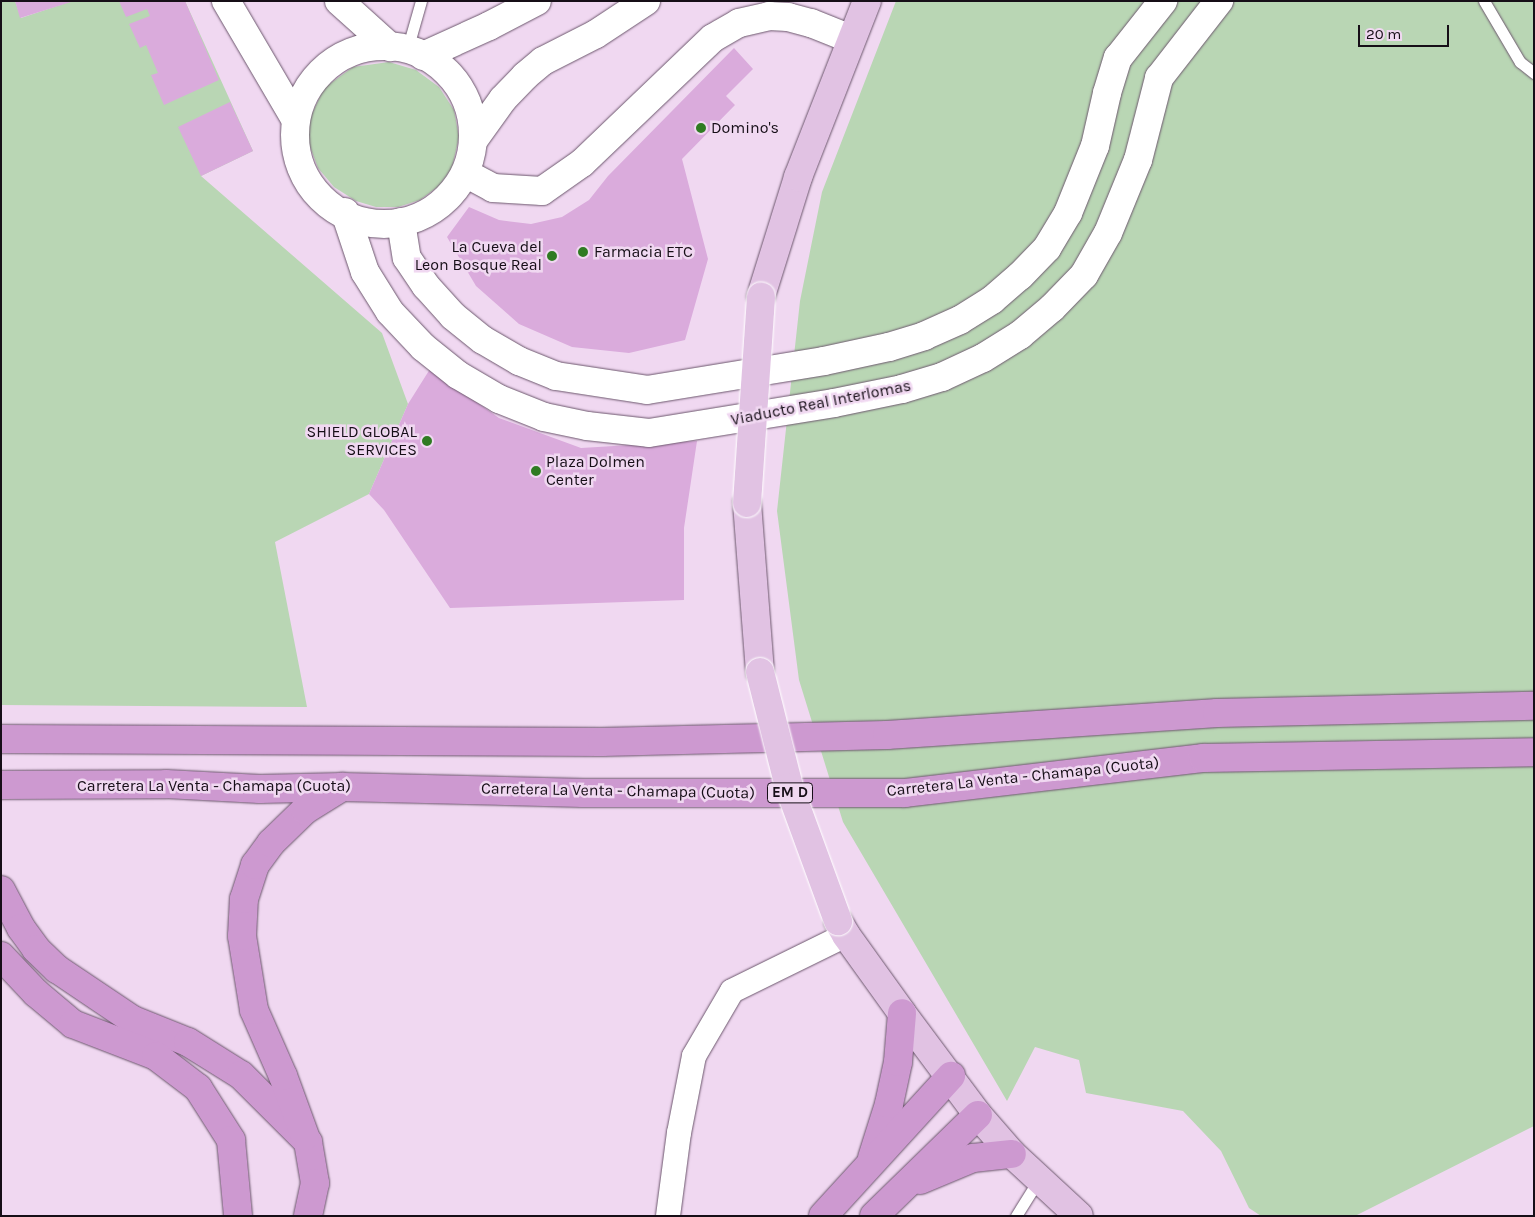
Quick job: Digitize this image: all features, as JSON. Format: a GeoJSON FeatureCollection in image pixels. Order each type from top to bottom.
{"type":"FeatureCollection","features":[{"type":"Feature","properties":{"kind":"highway"},"geometry":{"type":"LineString","coordinates":[[1,739],[602,742],[887,736],[1217,713],[1534,706]]}},
{"type":"Feature","properties":{"kind":"highway","name":"Carretera La Venta - Chamapa (Cuota)"},"geometry":{"type":"LineString","coordinates":[[1,785],[166,784],[260,789],[342,787],[583,793],[905,793],[1203,758],[1534,752]]}},
{"type":"Feature","properties":{"kind":"highway"},"geometry":{"type":"LineString","coordinates":[[308,1216],[315,1183],[308,1142],[283,1076],[254,1010],[242,936],[244,899],[255,865],[271,843],[305,810],[342,787]]}},
{"type":"Feature","properties":{"kind":"highway"},"geometry":{"type":"LineString","coordinates":[[1,890],[21,928],[36,949],[57,969],[133,1020],[188,1042],[241,1075],[308,1142]]}},
{"type":"Feature","properties":{"kind":"highway"},"geometry":{"type":"LineString","coordinates":[[2,955],[36,994],[73,1024],[156,1056],[198,1088],[231,1140],[238,1216]]}},
{"type":"Feature","properties":{"kind":"highway"},"geometry":{"type":"LineString","coordinates":[[869,1167],[889,1104],[898,1062],[902,1013]]}},
{"type":"Feature","properties":{"kind":"highway"},"geometry":{"type":"LineString","coordinates":[[823,1216],[951,1076]]}},
{"type":"Feature","properties":{"kind":"highway"},"geometry":{"type":"LineString","coordinates":[[874,1216],[978,1115]]}},
{"type":"Feature","properties":{"kind":"highway"},"geometry":{"type":"LineString","coordinates":[[899,1191],[939,1171],[973,1158],[1012,1154]]}},
{"type":"Feature","properties":{"kind":"main road"},"geometry":{"type":"LineString","coordinates":[[226,1],[294,116]]}},
{"type":"Feature","properties":{"kind":"main road"},"geometry":{"type":"LineString","coordinates":[[339,1],[407,51],[450,76],[469,105],[475,138]]}},
{"type":"Feature","properties":{"kind":"main road"},"geometry":{"type":"LineString","coordinates":[[537,1],[489,26],[407,51],[346,52],[311,78],[294,116],[294,146],[304,175],[323,199],[346,212],[375,222],[401,222],[428,213],[451,197],[467,174],[475,138],[503,98],[524,76],[543,61],[596,34],[646,1]]}},
{"type":"Feature","properties":{"kind":"main road"},"geometry":{"type":"LineString","coordinates":[[866,1],[798,177],[761,296],[747,503],[760,672],[789,787],[842,928],[978,1115],[1012,1154],[1079,1216]]}},
{"type":"Feature","properties":{"kind":"main road"},"geometry":{"type":"LineString","coordinates":[[401,222],[407,258],[426,286],[453,316],[483,340],[519,361],[556,376],[647,390],[824,361],[889,347],[924,336],[960,320],[984,305],[1020,276],[1047,248],[1068,213],[1095,146],[1107,93],[1118,58],[1163,1]]}},
{"type":"Feature","properties":{"kind":"main road","name":"Viaducto Real Interlomas"},"geometry":{"type":"LineString","coordinates":[[346,212],[364,272],[390,312],[422,347],[458,375],[499,399],[544,417],[587,426],[650,434],[834,403],[902,389],[942,377],[984,358],[1040,319],[1084,275],[1108,233],[1138,160],[1159,78],[1219,1]]}},
{"type":"Feature","properties":{"kind":"main road"},"geometry":{"type":"LineString","coordinates":[[467,174],[493,188],[542,191],[582,164],[713,38],[739,23],[769,16],[788,17],[811,23],[851,39]]}},
{"type":"Feature","properties":{"kind":"street"},"geometry":{"type":"LineString","coordinates":[[668,1216],[678,1133],[694,1056],[732,991],[842,928]]}},
{"type":"Feature","properties":{"kind":"lane"},"geometry":{"type":"LineString","coordinates":[[407,51],[422,1]]}},
{"type":"Feature","properties":{"kind":"lane"},"geometry":{"type":"LineString","coordinates":[[1484,1],[1520,62],[1534,73]]}},
{"type":"Feature","properties":{"kind":"lane"},"geometry":{"type":"LineString","coordinates":[[1016,1216],[1039,1180]]}},
{"type":"Feature","properties":{"kind":"green space"},"geometry":{"type":"Polygon","coordinates":[[[1,1],[15,1],[21,18],[72,1],[185,1],[253,151],[201,176],[382,333],[408,404],[369,494],[275,542],[307,707],[1,705],[1,1]]]}},
{"type":"Feature","properties":{"kind":"green space"},"geometry":{"type":"Polygon","coordinates":[[[896,1],[1534,1],[1534,1126],[1355,1216],[1261,1216],[1249,1208],[1221,1151],[1183,1111],[1086,1093],[1079,1060],[1035,1047],[1007,1101],[843,822],[799,680],[777,511],[800,301],[822,192],[896,1]]]}},
{"type":"Feature","properties":{"kind":"green space"},"geometry":{"type":"Polygon","coordinates":[[[389,62],[416,70],[439,87],[454,110],[459,137],[452,168],[439,186],[420,200],[398,207],[376,207],[356,201],[334,187],[318,168],[309,144],[309,120],[324,88],[353,67],[389,62]]]}},
{"type":"Feature","properties":{"kind":"building"},"geometry":{"type":"Polygon","coordinates":[[[15,1],[71,1],[71,2],[20,18],[15,1]]]}},
{"type":"Feature","properties":{"kind":"building"},"geometry":{"type":"Polygon","coordinates":[[[119,1],[185,1],[219,80],[164,105],[151,75],[158,73],[146,45],[140,48],[129,24],[150,16],[147,9],[126,17],[119,1]]]}},
{"type":"Feature","properties":{"kind":"building"},"geometry":{"type":"Polygon","coordinates":[[[734,48],[753,69],[726,96],[735,105],[682,159],[708,259],[685,340],[629,353],[572,347],[519,324],[476,286],[447,237],[469,207],[499,220],[531,224],[562,217],[589,200],[608,176],[734,48]]]}},
{"type":"Feature","properties":{"kind":"building"},"geometry":{"type":"Polygon","coordinates":[[[230,102],[253,151],[201,176],[178,127],[230,102]]]}},
{"type":"Feature","properties":{"kind":"building","name":"Plaza Dolmen Center"},"geometry":{"type":"Polygon","coordinates":[[[430,369],[499,418],[581,448],[697,441],[684,528],[684,600],[450,608],[384,510],[369,494],[408,404],[430,369]]]}},
{"type":"Feature","properties":{"kind":"place","name":"Domino's"},"geometry":{"type":"Point","coordinates":[701,128]}},
{"type":"Feature","properties":{"kind":"place","name":"Farmacia ETC"},"geometry":{"type":"Point","coordinates":[583,252]}},
{"type":"Feature","properties":{"kind":"place","name":"La Cueva del Leon Bosque Real"},"geometry":{"type":"Point","coordinates":[552,256]}},
{"type":"Feature","properties":{"kind":"place","name":"SHIELD GLOBAL SERVICES"},"geometry":{"type":"Point","coordinates":[427,441]}},
{"type":"Feature","properties":{"kind":"place","name":"Plaza Dolmen Center"},"geometry":{"type":"Point","coordinates":[536,471]}}]}
